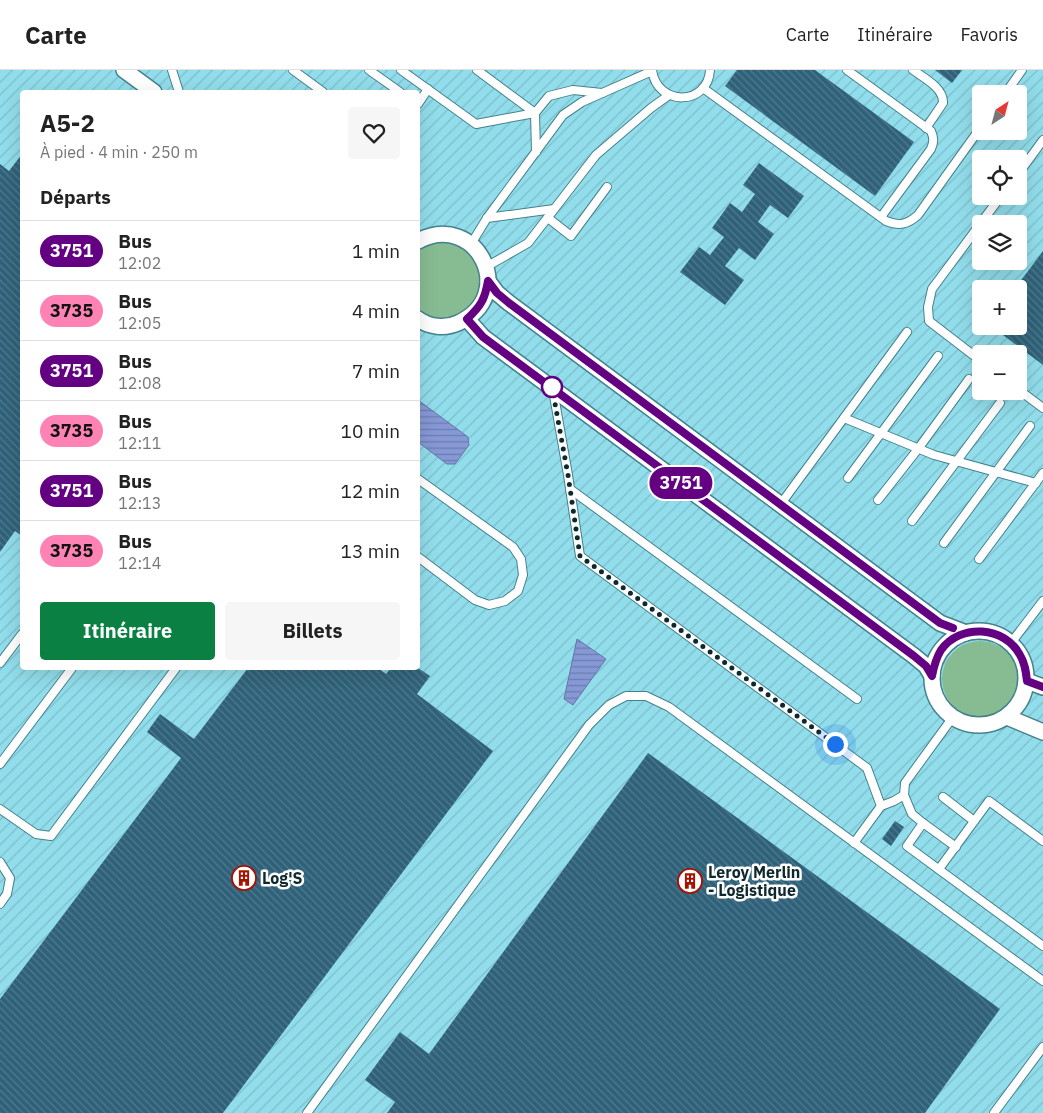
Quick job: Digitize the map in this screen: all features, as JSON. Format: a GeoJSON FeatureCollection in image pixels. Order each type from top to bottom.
{"type":"FeatureCollection","features":[{"type":"Feature","properties":{"kind":"street"},"geometry":{"type":"LineString","coordinates":[[124,70],[151,90]]}},
{"type":"Feature","properties":{"kind":"street"},"geometry":{"type":"LineString","coordinates":[[420,240],[427,236],[442,234],[457,236],[471,244],[480,254],[487,274],[497,293],[509,303],[940,623],[966,633]]}},
{"type":"Feature","properties":{"kind":"street"},"geometry":{"type":"LineString","coordinates":[[420,320],[437,326],[453,325],[467,319],[478,309],[486,296],[487,274]]}},
{"type":"Feature","properties":{"kind":"street"},"geometry":{"type":"LineString","coordinates":[[467,319],[483,337],[914,656],[926,666],[932,676]]}},
{"type":"Feature","properties":{"kind":"street"},"geometry":{"type":"LineString","coordinates":[[982,631],[998,634],[1011,643],[1020,654],[1025,667],[1027,681],[1024,695],[1017,707],[1007,717],[994,723],[980,726],[966,724],[953,717],[937,699],[933,688],[932,676],[935,661],[942,649],[953,639],[966,633],[982,631]]}},
{"type":"Feature","properties":{"kind":"street"},"geometry":{"type":"LineString","coordinates":[[1027,681],[1043,687]]}},
{"type":"Feature","properties":{"kind":"street"},"geometry":{"type":"LineString","coordinates":[[1007,717],[1043,732]]}},
{"type":"Feature","properties":{"kind":"lane"},"geometry":{"type":"LineString","coordinates":[[172,70],[178,90]]}},
{"type":"Feature","properties":{"kind":"lane"},"geometry":{"type":"LineString","coordinates":[[293,70],[320,90]]}},
{"type":"Feature","properties":{"kind":"lane"},"geometry":{"type":"LineString","coordinates":[[369,70],[397,90]]}},
{"type":"Feature","properties":{"kind":"lane"},"geometry":{"type":"LineString","coordinates":[[402,70],[476,124],[535,113],[549,96],[573,90],[602,93]]}},
{"type":"Feature","properties":{"kind":"lane"},"geometry":{"type":"LineString","coordinates":[[477,70],[535,113]]}},
{"type":"Feature","properties":{"kind":"lane"},"geometry":{"type":"LineString","coordinates":[[471,244],[487,218],[564,115],[582,102],[652,71],[657,86],[662,91],[669,95],[684,98],[698,93],[703,88],[710,70]]}},
{"type":"Feature","properties":{"kind":"lane"},"geometry":{"type":"LineString","coordinates":[[847,70],[930,131],[933,136],[934,142],[931,149],[881,217]]}},
{"type":"Feature","properties":{"kind":"lane"},"geometry":{"type":"LineString","coordinates":[[912,70],[941,92],[943,99],[943,104],[926,128]]}},
{"type":"Feature","properties":{"kind":"lane"},"geometry":{"type":"LineString","coordinates":[[1011,85],[1022,70]]}},
{"type":"Feature","properties":{"kind":"lane"},"geometry":{"type":"LineString","coordinates":[[703,88],[886,221],[896,225],[912,220],[918,215],[972,140]]}},
{"type":"Feature","properties":{"kind":"lane"},"geometry":{"type":"LineString","coordinates":[[420,101],[428,90]]}},
{"type":"Feature","properties":{"kind":"lane"},"geometry":{"type":"LineString","coordinates":[[487,274],[528,243],[596,154],[669,95]]}},
{"type":"Feature","properties":{"kind":"lane"},"geometry":{"type":"LineString","coordinates":[[535,113],[536,152]]}},
{"type":"Feature","properties":{"kind":"lane"},"geometry":{"type":"LineString","coordinates":[[1027,161],[1043,140]]}},
{"type":"Feature","properties":{"kind":"lane"},"geometry":{"type":"LineString","coordinates":[[548,218],[571,236],[607,187]]}},
{"type":"Feature","properties":{"kind":"lane"},"geometry":{"type":"LineString","coordinates":[[972,354],[929,321],[928,307],[932,289],[994,205]]}},
{"type":"Feature","properties":{"kind":"lane"},"geometry":{"type":"LineString","coordinates":[[487,218],[554,209]]}},
{"type":"Feature","properties":{"kind":"lane"},"geometry":{"type":"LineString","coordinates":[[780,505],[907,332]]}},
{"type":"Feature","properties":{"kind":"lane"},"geometry":{"type":"LineString","coordinates":[[848,478],[938,356]]}},
{"type":"Feature","properties":{"kind":"lane"},"geometry":{"type":"LineString","coordinates":[[878,500],[969,379]]}},
{"type":"Feature","properties":{"kind":"lane"},"geometry":{"type":"LineString","coordinates":[[553,388],[580,556],[867,768],[881,806]]}},
{"type":"Feature","properties":{"kind":"lane"},"geometry":{"type":"LineString","coordinates":[[1027,396],[1043,408]]}},
{"type":"Feature","properties":{"kind":"lane"},"geometry":{"type":"LineString","coordinates":[[912,521],[1000,403]]}},
{"type":"Feature","properties":{"kind":"lane"},"geometry":{"type":"LineString","coordinates":[[844,418],[918,449],[957,462],[1036,483]]}},
{"type":"Feature","properties":{"kind":"lane"},"geometry":{"type":"LineString","coordinates":[[944,543],[1030,426]]}},
{"type":"Feature","properties":{"kind":"lane"},"geometry":{"type":"LineString","coordinates":[[979,559],[1043,473]]}},
{"type":"Feature","properties":{"kind":"lane"},"geometry":{"type":"LineString","coordinates":[[420,481],[513,547],[521,559],[523,575],[518,591],[505,601],[489,605],[475,600],[420,559]]}},
{"type":"Feature","properties":{"kind":"lane"},"geometry":{"type":"LineString","coordinates":[[570,489],[857,699]]}},
{"type":"Feature","properties":{"kind":"lane"},"geometry":{"type":"LineString","coordinates":[[1011,643],[1043,601]]}},
{"type":"Feature","properties":{"kind":"lane"},"geometry":{"type":"LineString","coordinates":[[0,663],[20,637]]}},
{"type":"Feature","properties":{"kind":"lane"},"geometry":{"type":"LineString","coordinates":[[0,764],[70,670]]}},
{"type":"Feature","properties":{"kind":"lane"},"geometry":{"type":"LineString","coordinates":[[0,809],[36,834],[51,836],[175,670]]}},
{"type":"Feature","properties":{"kind":"lane"},"geometry":{"type":"LineString","coordinates":[[307,1113],[589,725],[609,705],[626,696],[646,696],[668,707],[1043,981]]}},
{"type":"Feature","properties":{"kind":"lane"},"geometry":{"type":"LineString","coordinates":[[953,717],[905,783],[904,795],[912,814],[956,847]]}},
{"type":"Feature","properties":{"kind":"lane"},"geometry":{"type":"LineString","coordinates":[[854,843],[881,806],[894,802],[904,795]]}},
{"type":"Feature","properties":{"kind":"lane"},"geometry":{"type":"LineString","coordinates":[[943,797],[974,821]]}},
{"type":"Feature","properties":{"kind":"lane"},"geometry":{"type":"LineString","coordinates":[[939,869],[989,801],[1043,841]]}},
{"type":"Feature","properties":{"kind":"lane"},"geometry":{"type":"LineString","coordinates":[[923,823],[907,846],[1043,946]]}},
{"type":"Feature","properties":{"kind":"lane"},"geometry":{"type":"LineString","coordinates":[[0,862],[10,878],[8,894],[0,904]]}},
{"type":"Feature","properties":{"kind":"lane"},"geometry":{"type":"LineString","coordinates":[[994,1113],[1043,1047]]}},
{"type":"Feature","properties":{"kind":"shaded area"},"geometry":{"type":"Polygon","coordinates":[[[0,70],[1043,70],[1043,1113],[0,1113],[0,70]]]}},
{"type":"Feature","properties":{"kind":"shaded area"},"geometry":{"type":"Polygon","coordinates":[[[420,401],[468,437],[469,445],[455,464],[447,464],[420,444],[420,401]]]}},
{"type":"Feature","properties":{"kind":"shaded area"},"geometry":{"type":"Polygon","coordinates":[[[577,639],[606,659],[573,705],[564,699],[577,639]]]}},
{"type":"Feature","properties":{"kind":"green space"},"geometry":{"type":"Polygon","coordinates":[[[440,242],[457,246],[469,255],[477,266],[480,280],[478,293],[472,305],[461,313],[446,318],[439,318],[431,317],[420,311],[420,249],[424,246],[440,242]]]}},
{"type":"Feature","properties":{"kind":"green space"},"geometry":{"type":"Polygon","coordinates":[[[980,641],[994,644],[1007,652],[1015,665],[1018,679],[1015,693],[1007,706],[994,714],[980,717],[966,714],[953,706],[945,693],[942,679],[945,665],[953,652],[966,644],[980,641]]]}},
{"type":"Feature","properties":{"kind":"building"},"geometry":{"type":"Polygon","coordinates":[[[737,70],[815,70],[914,142],[875,196],[725,86],[737,70]]]}},
{"type":"Feature","properties":{"kind":"building"},"geometry":{"type":"Polygon","coordinates":[[[935,70],[962,70],[952,83],[935,70]]]}},
{"type":"Feature","properties":{"kind":"building"},"geometry":{"type":"Polygon","coordinates":[[[20,157],[20,535],[15,531],[0,552],[0,164],[9,171],[20,157]]]}},
{"type":"Feature","properties":{"kind":"building"},"geometry":{"type":"Polygon","coordinates":[[[759,163],[804,196],[788,218],[770,205],[758,222],[774,234],[755,260],[739,248],[725,266],[744,280],[725,305],[680,272],[699,247],[710,255],[724,237],[712,228],[730,203],[742,212],[755,194],[743,185],[759,163]]]}},
{"type":"Feature","properties":{"kind":"building"},"geometry":{"type":"Polygon","coordinates":[[[1043,251],[1043,365],[1027,353],[1027,345],[1016,345],[1003,335],[1027,335],[1027,280],[1021,280],[1043,251]]]}},
{"type":"Feature","properties":{"kind":"building","name":"Log'S"},"geometry":{"type":"Polygon","coordinates":[[[420,669],[430,676],[417,694],[493,751],[223,1113],[0,1113],[0,999],[181,758],[147,732],[160,714],[194,739],[246,670],[381,670],[386,674],[389,670],[420,669]]]}},
{"type":"Feature","properties":{"kind":"building","name":"Leroy Merlin - Logistique"},"geometry":{"type":"Polygon","coordinates":[[[648,753],[1000,1009],[925,1113],[387,1113],[395,1102],[365,1080],[400,1032],[429,1054],[648,753]]]}},
{"type":"Feature","properties":{"kind":"building"},"geometry":{"type":"Polygon","coordinates":[[[895,821],[904,827],[891,846],[882,839],[895,821]]]}},
{"type":"Feature","properties":{"kind":"bus line","name":"3751"},"geometry":{"type":"LineString","coordinates":[[953,628],[940,623],[509,303],[497,293],[488,281],[486,296],[478,309],[467,319],[483,337],[914,656],[926,666],[932,676],[935,661],[942,649],[953,639],[966,633],[982,631],[998,634],[1011,643],[1020,654],[1025,667],[1027,681],[1043,687]]}},
{"type":"Feature","properties":{"kind":"place","name":"Log'S"},"geometry":{"type":"Point","coordinates":[244,878]}},
{"type":"Feature","properties":{"kind":"place","name":"Leroy Merlin - Logistique"},"geometry":{"type":"Point","coordinates":[690,881]}},
{"type":"Feature","properties":{"kind":"route"},"geometry":{"type":"LineString","coordinates":[[552,387],[580,556],[835,744]]}}]}
